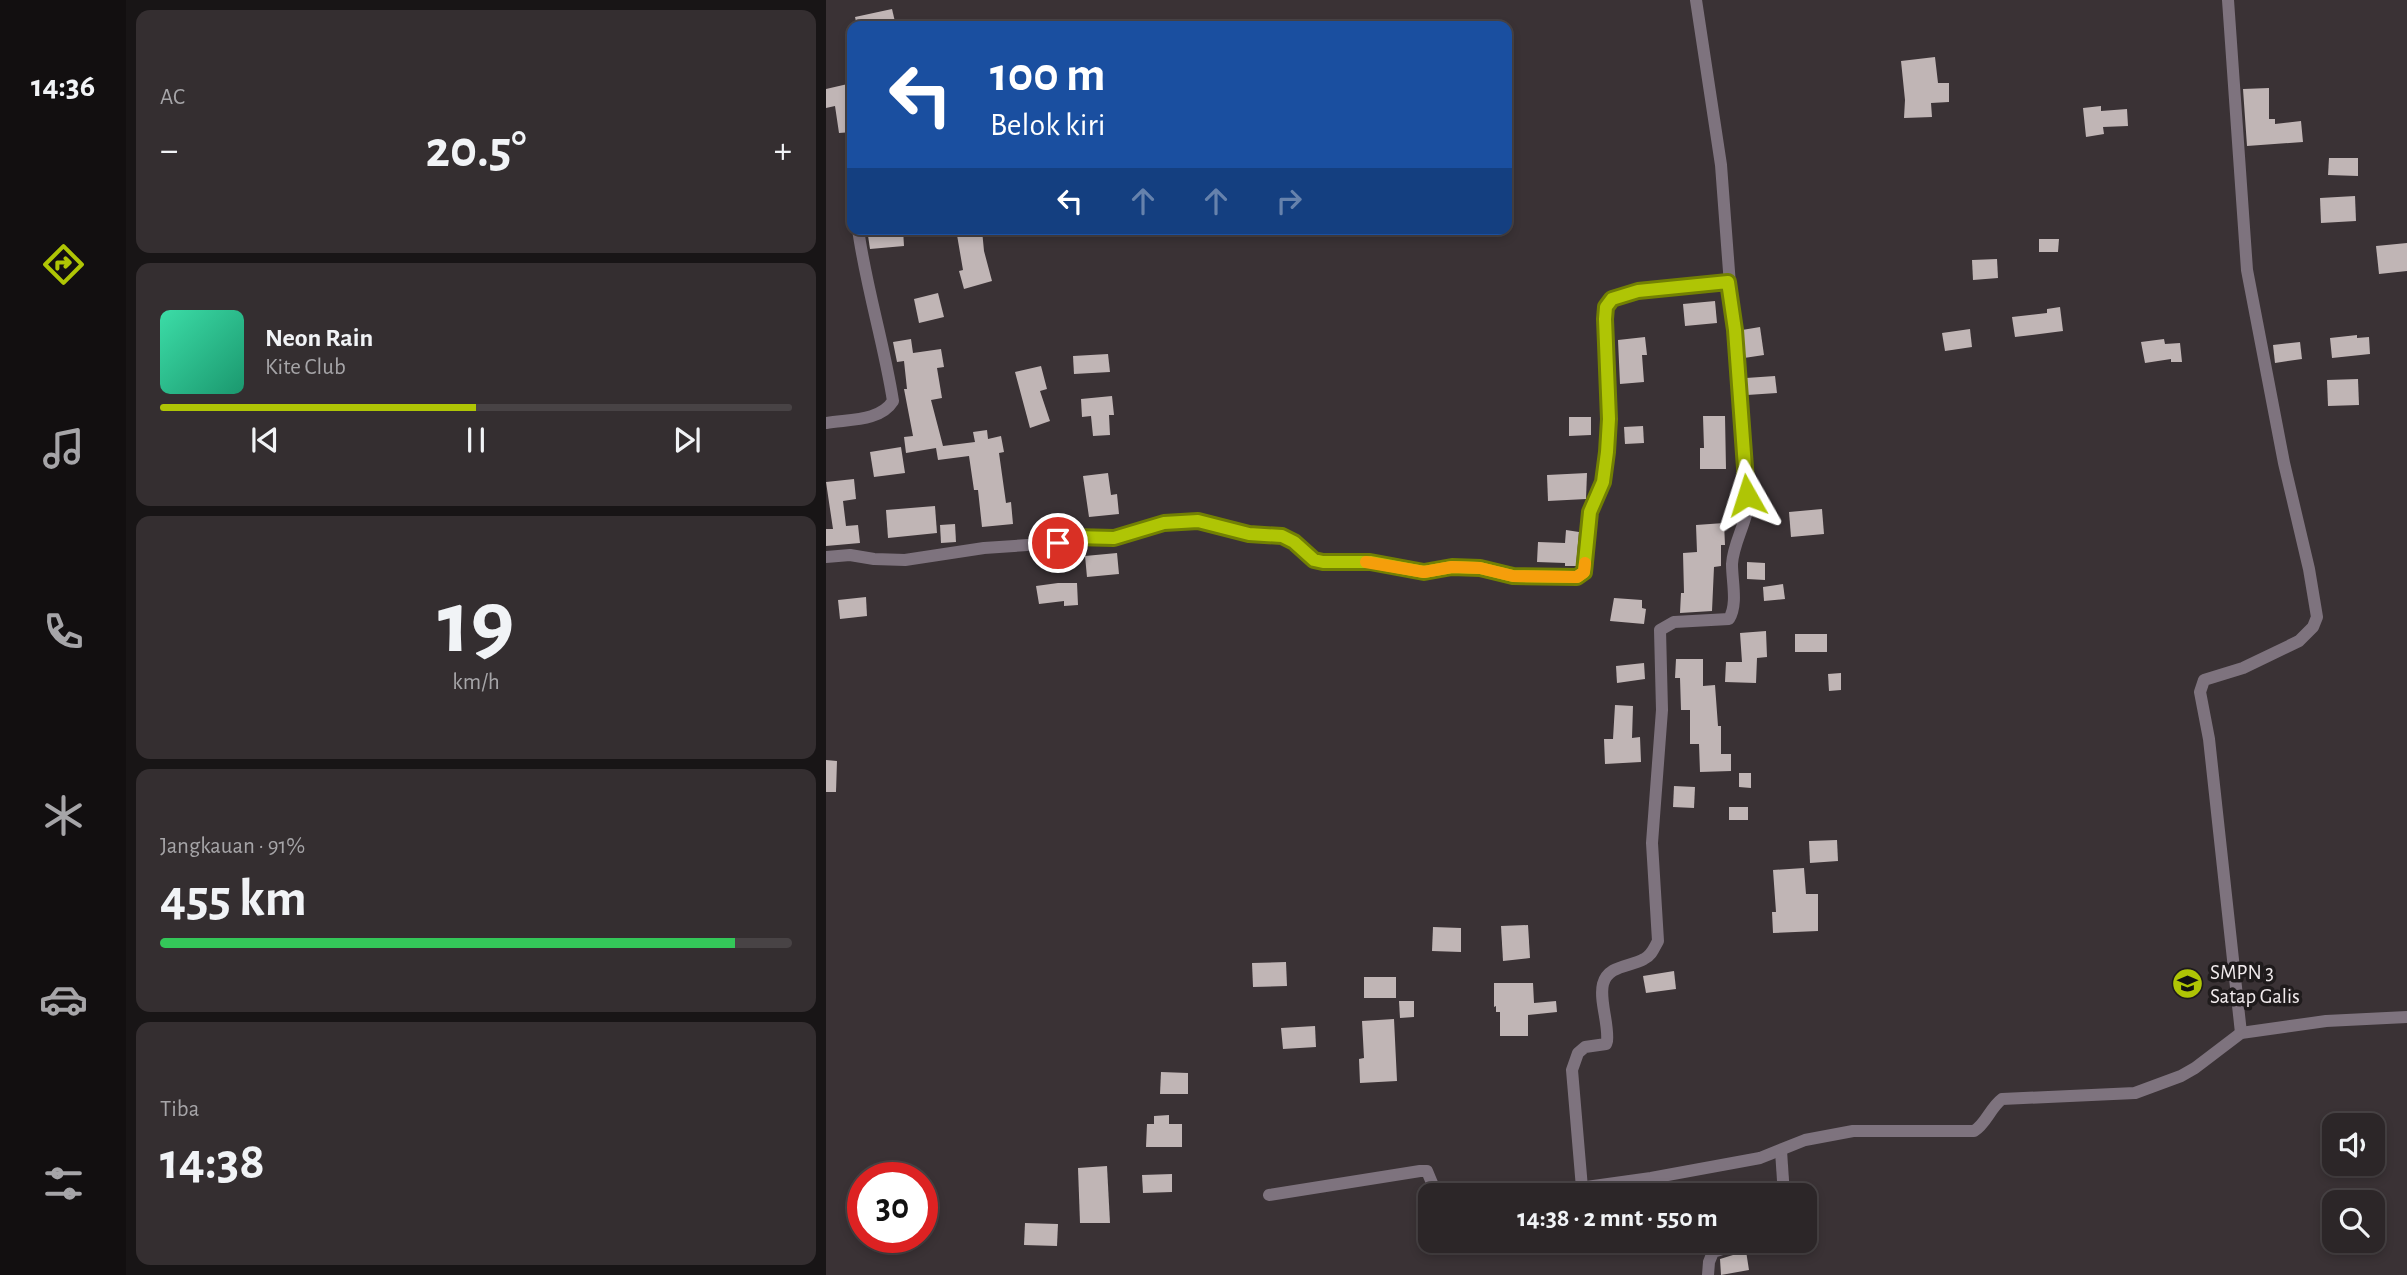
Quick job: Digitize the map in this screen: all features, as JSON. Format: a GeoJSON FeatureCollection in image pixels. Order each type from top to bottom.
{"type":"FeatureCollection","features":[{"type":"Feature","properties":{"kind":"street"},"geometry":{"type":"LineString","coordinates":[[1582,1183],[1572,1070],[1575,1060],[1585,1047],[1606,1044],[1602,986],[1608,975],[1615,969],[1644,959],[1652,953],[1657,941],[1652,843],[1662,710],[1660,630],[1674,622],[1723,621],[1732,614],[1732,562],[1747,511],[1721,165],[1696,0]]}},
{"type":"Feature","properties":{"kind":"street"},"geometry":{"type":"LineString","coordinates":[[2228,0],[2247,270],[2284,463],[2309,569],[2316,617],[2313,627],[2299,641],[2243,668],[2204,680],[2200,692],[2209,739],[2241,1033]]}},
{"type":"Feature","properties":{"kind":"street"},"geometry":{"type":"LineString","coordinates":[[826,423],[870,416],[882,412],[893,401],[860,235]]}},
{"type":"Feature","properties":{"kind":"street"},"geometry":{"type":"LineString","coordinates":[[826,556],[850,555],[905,560],[984,548],[1058,543],[1074,537],[1114,538],[1156,525],[1198,521],[1249,534],[1282,536],[1294,542],[1314,560],[1323,562],[1370,562],[1424,572],[1452,567],[1480,568],[1513,576],[1577,577],[1584,572],[1590,512],[1603,482],[1607,452],[1609,419],[1606,307],[1612,299],[1638,291],[1728,282]]}},
{"type":"Feature","properties":{"kind":"street"},"geometry":{"type":"LineString","coordinates":[[1612,1183],[1760,1158],[1805,1140],[1853,1132],[1974,1131],[1979,1129],[1996,1104],[2009,1098],[2135,1093],[2188,1072],[2241,1033],[2326,1021],[2407,1017]]}},
{"type":"Feature","properties":{"kind":"street"},"geometry":{"type":"LineString","coordinates":[[1781,1151],[1783,1183]]}},
{"type":"Feature","properties":{"kind":"street"},"geometry":{"type":"LineString","coordinates":[[1269,1195],[1420,1171],[1427,1171],[1433,1183]]}},
{"type":"Feature","properties":{"kind":"street"},"geometry":{"type":"LineString","coordinates":[[1707,1275],[1713,1253]]}},
{"type":"Feature","properties":{"kind":"building"},"geometry":{"type":"Polygon","coordinates":[[[892,9],[895,21],[856,21],[855,17],[892,9]]]}},
{"type":"Feature","properties":{"kind":"building"},"geometry":{"type":"Polygon","coordinates":[[[1935,57],[1938,83],[1949,83],[1949,102],[1931,103],[1932,117],[1904,118],[1901,61],[1935,57]]]}},
{"type":"Feature","properties":{"kind":"building"},"geometry":{"type":"Polygon","coordinates":[[[847,84],[847,132],[839,133],[835,106],[826,108],[826,89],[847,84]]]}},
{"type":"Feature","properties":{"kind":"building"},"geometry":{"type":"Polygon","coordinates":[[[2269,88],[2269,119],[2275,119],[2275,124],[2301,121],[2303,142],[2247,146],[2243,89],[2269,88]]]}},
{"type":"Feature","properties":{"kind":"building"},"geometry":{"type":"Polygon","coordinates":[[[2101,106],[2101,111],[2127,109],[2128,126],[2103,127],[2104,134],[2086,137],[2083,108],[2101,106]]]}},
{"type":"Feature","properties":{"kind":"building"},"geometry":{"type":"Polygon","coordinates":[[[2329,158],[2358,158],[2358,176],[2328,175],[2329,158]]]}},
{"type":"Feature","properties":{"kind":"building"},"geometry":{"type":"Polygon","coordinates":[[[2355,196],[2356,221],[2321,223],[2320,198],[2355,196]]]}},
{"type":"Feature","properties":{"kind":"building"},"geometry":{"type":"Polygon","coordinates":[[[868,235],[903,235],[904,246],[870,249],[868,235]]]}},
{"type":"Feature","properties":{"kind":"building"},"geometry":{"type":"Polygon","coordinates":[[[957,235],[982,235],[992,281],[964,289],[959,271],[963,270],[957,235]]]}},
{"type":"Feature","properties":{"kind":"building"},"geometry":{"type":"Polygon","coordinates":[[[2039,239],[2059,239],[2058,252],[2039,252],[2039,239]]]}},
{"type":"Feature","properties":{"kind":"building"},"geometry":{"type":"Polygon","coordinates":[[[2407,243],[2407,271],[2379,274],[2376,246],[2407,243]]]}},
{"type":"Feature","properties":{"kind":"building"},"geometry":{"type":"Polygon","coordinates":[[[1997,259],[1998,278],[1973,280],[1972,260],[1997,259]]]}},
{"type":"Feature","properties":{"kind":"building"},"geometry":{"type":"Polygon","coordinates":[[[938,293],[944,317],[919,323],[914,299],[938,293]]]}},
{"type":"Feature","properties":{"kind":"building"},"geometry":{"type":"Polygon","coordinates":[[[1715,301],[1717,323],[1685,326],[1683,304],[1715,301]]]}},
{"type":"Feature","properties":{"kind":"building"},"geometry":{"type":"Polygon","coordinates":[[[2060,307],[2063,331],[2015,337],[2012,317],[2047,313],[2047,309],[2060,307]]]}},
{"type":"Feature","properties":{"kind":"building"},"geometry":{"type":"Polygon","coordinates":[[[1760,327],[1764,355],[1744,358],[1742,330],[1760,327]]]}},
{"type":"Feature","properties":{"kind":"building"},"geometry":{"type":"Polygon","coordinates":[[[1970,329],[1972,347],[1945,351],[1942,333],[1970,329]]]}},
{"type":"Feature","properties":{"kind":"building"},"geometry":{"type":"Polygon","coordinates":[[[2357,335],[2357,338],[2369,337],[2370,354],[2332,358],[2330,338],[2357,335]]]}},
{"type":"Feature","properties":{"kind":"building"},"geometry":{"type":"Polygon","coordinates":[[[1645,337],[1647,355],[1642,355],[1644,382],[1620,384],[1618,340],[1645,337]]]}},
{"type":"Feature","properties":{"kind":"building"},"geometry":{"type":"Polygon","coordinates":[[[911,339],[913,353],[941,349],[944,367],[937,368],[942,398],[931,400],[943,446],[975,442],[973,432],[987,430],[988,439],[1001,436],[1004,452],[999,453],[1006,503],[1011,502],[1013,524],[982,527],[978,490],[974,490],[969,456],[938,460],[936,448],[906,453],[904,437],[913,436],[904,389],[907,389],[904,361],[897,362],[893,342],[911,339]]]}},
{"type":"Feature","properties":{"kind":"building"},"geometry":{"type":"Polygon","coordinates":[[[2164,339],[2165,344],[2180,343],[2182,362],[2171,362],[2171,359],[2145,363],[2141,342],[2164,339]]]}},
{"type":"Feature","properties":{"kind":"building"},"geometry":{"type":"Polygon","coordinates":[[[2300,342],[2302,359],[2275,363],[2273,345],[2300,342]]]}},
{"type":"Feature","properties":{"kind":"building"},"geometry":{"type":"Polygon","coordinates":[[[1108,354],[1110,372],[1074,374],[1073,356],[1108,354]]]}},
{"type":"Feature","properties":{"kind":"building"},"geometry":{"type":"Polygon","coordinates":[[[1041,366],[1047,389],[1040,391],[1050,421],[1030,428],[1015,372],[1041,366]]]}},
{"type":"Feature","properties":{"kind":"building"},"geometry":{"type":"Polygon","coordinates":[[[1775,376],[1777,393],[1747,395],[1746,378],[1775,376]]]}},
{"type":"Feature","properties":{"kind":"building"},"geometry":{"type":"Polygon","coordinates":[[[2358,379],[2359,405],[2328,406],[2327,380],[2358,379]]]}},
{"type":"Feature","properties":{"kind":"building"},"geometry":{"type":"Polygon","coordinates":[[[1112,396],[1114,415],[1109,415],[1110,435],[1093,436],[1091,416],[1082,417],[1081,399],[1112,396]]]}},
{"type":"Feature","properties":{"kind":"building"},"geometry":{"type":"Polygon","coordinates":[[[1703,416],[1725,416],[1726,469],[1700,469],[1700,448],[1704,448],[1703,416]]]}},
{"type":"Feature","properties":{"kind":"building"},"geometry":{"type":"Polygon","coordinates":[[[1569,417],[1591,417],[1591,435],[1569,436],[1569,417]]]}},
{"type":"Feature","properties":{"kind":"building"},"geometry":{"type":"Polygon","coordinates":[[[1643,426],[1644,443],[1625,444],[1624,427],[1643,426]]]}},
{"type":"Feature","properties":{"kind":"building"},"geometry":{"type":"Polygon","coordinates":[[[901,447],[905,473],[874,477],[870,452],[901,447]]]}},
{"type":"Feature","properties":{"kind":"building"},"geometry":{"type":"Polygon","coordinates":[[[1108,473],[1111,495],[1117,494],[1119,514],[1089,517],[1083,476],[1108,473]]]}},
{"type":"Feature","properties":{"kind":"building"},"geometry":{"type":"Polygon","coordinates":[[[1587,473],[1586,499],[1548,501],[1547,475],[1587,473]]]}},
{"type":"Feature","properties":{"kind":"building"},"geometry":{"type":"Polygon","coordinates":[[[854,479],[856,499],[843,501],[846,526],[858,525],[860,543],[826,546],[826,529],[833,529],[826,482],[854,479]]]}},
{"type":"Feature","properties":{"kind":"building"},"geometry":{"type":"Polygon","coordinates":[[[935,506],[937,533],[888,538],[886,510],[935,506]]]}},
{"type":"Feature","properties":{"kind":"building"},"geometry":{"type":"Polygon","coordinates":[[[1822,509],[1824,534],[1791,537],[1789,512],[1822,509]]]}},
{"type":"Feature","properties":{"kind":"building"},"geometry":{"type":"Polygon","coordinates":[[[1724,523],[1725,545],[1721,545],[1721,566],[1714,567],[1712,611],[1680,613],[1681,593],[1684,593],[1683,553],[1697,552],[1696,525],[1724,523]]]}},
{"type":"Feature","properties":{"kind":"building"},"geometry":{"type":"Polygon","coordinates":[[[955,524],[956,542],[941,543],[940,525],[955,524]]]}},
{"type":"Feature","properties":{"kind":"building"},"geometry":{"type":"Polygon","coordinates":[[[1566,530],[1579,532],[1576,566],[1537,562],[1538,542],[1565,543],[1566,530]]]}},
{"type":"Feature","properties":{"kind":"building"},"geometry":{"type":"Polygon","coordinates":[[[1117,553],[1119,574],[1087,577],[1085,556],[1117,553]]]}},
{"type":"Feature","properties":{"kind":"building"},"geometry":{"type":"Polygon","coordinates":[[[1747,562],[1765,563],[1765,580],[1747,579],[1747,562]]]}},
{"type":"Feature","properties":{"kind":"building"},"geometry":{"type":"Polygon","coordinates":[[[1077,583],[1078,605],[1064,606],[1064,601],[1039,604],[1036,586],[1077,583]]]}},
{"type":"Feature","properties":{"kind":"building"},"geometry":{"type":"Polygon","coordinates":[[[1783,584],[1785,599],[1764,601],[1763,587],[1783,584]]]}},
{"type":"Feature","properties":{"kind":"building"},"geometry":{"type":"Polygon","coordinates":[[[866,597],[867,616],[840,619],[838,600],[866,597]]]}},
{"type":"Feature","properties":{"kind":"building"},"geometry":{"type":"Polygon","coordinates":[[[1614,598],[1642,600],[1642,608],[1646,609],[1644,624],[1610,621],[1614,598]]]}},
{"type":"Feature","properties":{"kind":"building"},"geometry":{"type":"Polygon","coordinates":[[[1766,631],[1767,657],[1757,658],[1756,683],[1725,682],[1726,662],[1742,662],[1740,633],[1766,631]]]}},
{"type":"Feature","properties":{"kind":"building"},"geometry":{"type":"Polygon","coordinates":[[[1795,634],[1827,634],[1827,652],[1795,652],[1795,634]]]}},
{"type":"Feature","properties":{"kind":"building"},"geometry":{"type":"Polygon","coordinates":[[[1676,659],[1703,659],[1703,686],[1715,685],[1718,726],[1721,726],[1721,754],[1731,754],[1731,771],[1700,772],[1699,744],[1690,744],[1690,710],[1681,710],[1680,678],[1675,678],[1676,659]]]}},
{"type":"Feature","properties":{"kind":"building"},"geometry":{"type":"Polygon","coordinates":[[[1644,663],[1645,679],[1617,683],[1616,666],[1644,663]]]}},
{"type":"Feature","properties":{"kind":"building"},"geometry":{"type":"Polygon","coordinates":[[[1841,673],[1841,690],[1829,691],[1828,674],[1841,673]]]}},
{"type":"Feature","properties":{"kind":"building"},"geometry":{"type":"Polygon","coordinates":[[[1615,705],[1633,706],[1632,738],[1640,737],[1641,762],[1605,764],[1604,739],[1613,739],[1615,705]]]}},
{"type":"Feature","properties":{"kind":"building"},"geometry":{"type":"Polygon","coordinates":[[[826,760],[837,761],[836,792],[826,792],[826,760]]]}},
{"type":"Feature","properties":{"kind":"building"},"geometry":{"type":"Polygon","coordinates":[[[1739,773],[1751,773],[1751,788],[1739,787],[1739,773]]]}},
{"type":"Feature","properties":{"kind":"building"},"geometry":{"type":"Polygon","coordinates":[[[1674,786],[1695,787],[1694,808],[1673,807],[1674,786]]]}},
{"type":"Feature","properties":{"kind":"building"},"geometry":{"type":"Polygon","coordinates":[[[1729,807],[1748,807],[1748,820],[1729,820],[1729,807]]]}},
{"type":"Feature","properties":{"kind":"building"},"geometry":{"type":"Polygon","coordinates":[[[1837,840],[1838,861],[1810,863],[1809,841],[1837,840]]]}},
{"type":"Feature","properties":{"kind":"building"},"geometry":{"type":"Polygon","coordinates":[[[1804,868],[1806,894],[1818,894],[1818,931],[1773,933],[1772,912],[1776,912],[1773,870],[1804,868]]]}},
{"type":"Feature","properties":{"kind":"building"},"geometry":{"type":"Polygon","coordinates":[[[1528,925],[1530,958],[1503,961],[1501,926],[1528,925]]]}},
{"type":"Feature","properties":{"kind":"building"},"geometry":{"type":"Polygon","coordinates":[[[1433,927],[1461,928],[1461,952],[1432,951],[1433,927]]]}},
{"type":"Feature","properties":{"kind":"building"},"geometry":{"type":"Polygon","coordinates":[[[1286,962],[1287,986],[1253,987],[1252,963],[1286,962]]]}},
{"type":"Feature","properties":{"kind":"building"},"geometry":{"type":"Polygon","coordinates":[[[1674,971],[1676,989],[1646,993],[1643,976],[1674,971]]]}},
{"type":"Feature","properties":{"kind":"building"},"geometry":{"type":"Polygon","coordinates":[[[1364,977],[1396,977],[1396,998],[1364,998],[1364,977]]]}},
{"type":"Feature","properties":{"kind":"building"},"geometry":{"type":"Polygon","coordinates":[[[1494,983],[1533,983],[1534,1003],[1556,1001],[1557,1012],[1528,1015],[1528,1036],[1500,1036],[1500,1012],[1496,1012],[1496,1006],[1494,1007],[1494,983]]]}},
{"type":"Feature","properties":{"kind":"building"},"geometry":{"type":"Polygon","coordinates":[[[1399,1001],[1414,1001],[1414,1017],[1400,1018],[1399,1001]]]}},
{"type":"Feature","properties":{"kind":"building"},"geometry":{"type":"Polygon","coordinates":[[[1394,1019],[1397,1081],[1360,1083],[1359,1059],[1364,1058],[1362,1021],[1394,1019]]]}},
{"type":"Feature","properties":{"kind":"building"},"geometry":{"type":"Polygon","coordinates":[[[1315,1026],[1316,1047],[1283,1049],[1281,1028],[1315,1026]]]}},
{"type":"Feature","properties":{"kind":"building"},"geometry":{"type":"Polygon","coordinates":[[[1161,1072],[1188,1073],[1188,1094],[1160,1094],[1161,1072]]]}},
{"type":"Feature","properties":{"kind":"building"},"geometry":{"type":"Polygon","coordinates":[[[1169,1115],[1169,1124],[1182,1124],[1182,1147],[1146,1147],[1147,1124],[1154,1124],[1154,1116],[1169,1115]]]}},
{"type":"Feature","properties":{"kind":"building"},"geometry":{"type":"Polygon","coordinates":[[[1107,1166],[1110,1223],[1080,1223],[1078,1168],[1107,1166]]]}},
{"type":"Feature","properties":{"kind":"building"},"geometry":{"type":"Polygon","coordinates":[[[1172,1174],[1172,1192],[1143,1193],[1142,1175],[1172,1174]]]}},
{"type":"Feature","properties":{"kind":"building"},"geometry":{"type":"Polygon","coordinates":[[[1025,1223],[1058,1224],[1057,1246],[1024,1245],[1025,1223]]]}},
{"type":"Feature","properties":{"kind":"building"},"geometry":{"type":"Polygon","coordinates":[[[1746,1253],[1749,1270],[1721,1275],[1720,1259],[1746,1253]]]}},
{"type":"Feature","properties":{"kind":"slow traffic"},"geometry":{"type":"LineString","coordinates":[[1366,562],[1424,572],[1452,567],[1480,568],[1513,576],[1577,577],[1584,572],[1585,563]]}},
{"type":"Feature","properties":{"kind":"place","name":"SMPN 3 Satap Galis"},"geometry":{"type":"Point","coordinates":[2187,984]}},
{"type":"Feature","properties":{"kind":"route"},"geometry":{"type":"LineString","coordinates":[[1058,543],[1074,537],[1114,538],[1148,526],[1198,521],[1249,534],[1282,536],[1294,542],[1306,555],[1323,562],[1370,562],[1424,572],[1452,567],[1480,568],[1513,576],[1577,577],[1584,572],[1591,505],[1600,492],[1607,452],[1609,419],[1606,307],[1612,299],[1638,291],[1728,282],[1735,330],[1747,495]]}}]}
